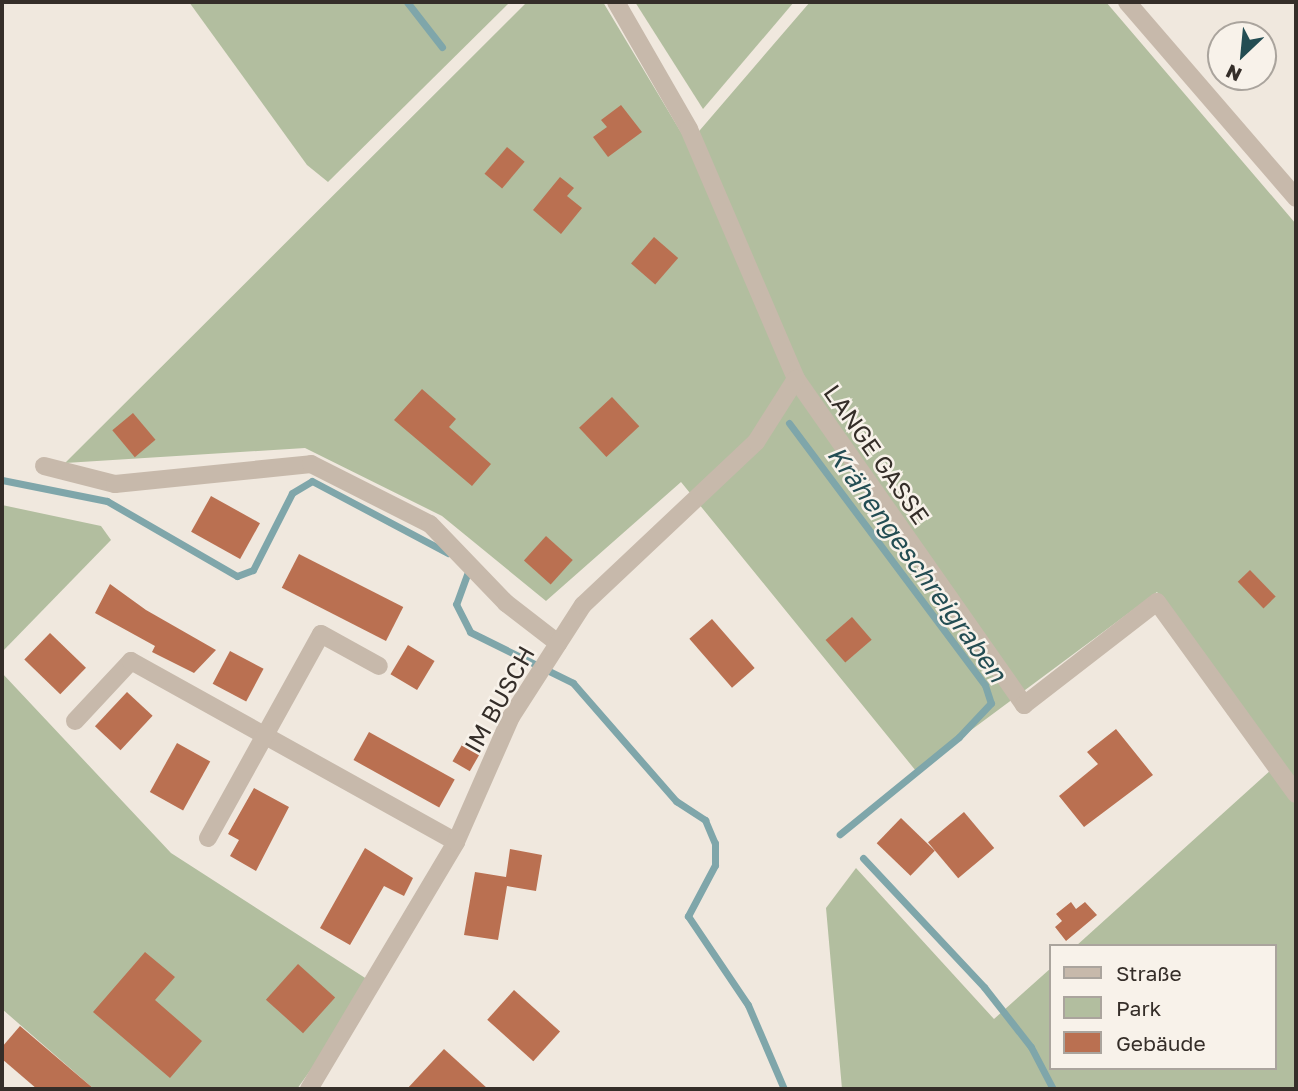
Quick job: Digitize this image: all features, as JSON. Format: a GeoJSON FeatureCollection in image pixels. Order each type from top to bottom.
{"type":"FeatureCollection","features":[{"type":"Feature","properties":{"kind":"street","name":"LANGE GASSE"},"geometry":{"type":"LineString","coordinates":[[616,2],[689,129],[796,379],[1024,705],[1157,602],[1296,794]]}},
{"type":"Feature","properties":{"kind":"street"},"geometry":{"type":"LineString","coordinates":[[1127,2],[1296,198]]}},
{"type":"Feature","properties":{"kind":"street","name":"IM BUSCH"},"geometry":{"type":"LineString","coordinates":[[309,1089],[456,842],[511,718],[583,605],[756,442],[796,379]]}},
{"type":"Feature","properties":{"kind":"street"},"geometry":{"type":"LineString","coordinates":[[44,466],[115,484],[312,464],[430,524],[554,649]]}},
{"type":"Feature","properties":{"kind":"street"},"geometry":{"type":"LineString","coordinates":[[208,838],[321,634],[379,666]]}},
{"type":"Feature","properties":{"kind":"street"},"geometry":{"type":"LineString","coordinates":[[75,721],[131,661],[456,842]]}},
{"type":"Feature","properties":{"kind":"green space"},"geometry":{"type":"Polygon","coordinates":[[[189,2],[510,2],[328,182],[307,165],[189,2]]]}},
{"type":"Feature","properties":{"kind":"green space"},"geometry":{"type":"Polygon","coordinates":[[[527,2],[603,2],[688,144],[810,2],[1106,2],[1296,224],[1296,1089],[842,1089],[826,908],[856,868],[994,1019],[1050,969],[1050,1070],[1277,1070],[1277,944],[1078,944],[1281,761],[1157,592],[916,771],[681,482],[546,601],[442,516],[305,448],[65,463],[527,2]]]}},
{"type":"Feature","properties":{"kind":"green space"},"geometry":{"type":"Polygon","coordinates":[[[635,2],[794,2],[703,109],[635,2]]]}},
{"type":"Feature","properties":{"kind":"green space"},"geometry":{"type":"Polygon","coordinates":[[[2,505],[101,526],[111,540],[2,652],[2,505]]]}},
{"type":"Feature","properties":{"kind":"green space"},"geometry":{"type":"Polygon","coordinates":[[[2,673],[171,853],[373,983],[297,1089],[94,1089],[2,1009],[2,673]]]}},
{"type":"Feature","properties":{"kind":"building"},"geometry":{"type":"Polygon","coordinates":[[[621,105],[642,132],[608,157],[593,137],[607,127],[601,120],[621,105]]]}},
{"type":"Feature","properties":{"kind":"building"},"geometry":{"type":"Polygon","coordinates":[[[507,147],[525,162],[502,189],[485,174],[507,147]]]}},
{"type":"Feature","properties":{"kind":"building"},"geometry":{"type":"Polygon","coordinates":[[[560,177],[574,188],[567,196],[582,208],[561,234],[533,210],[560,177]]]}},
{"type":"Feature","properties":{"kind":"building"},"geometry":{"type":"Polygon","coordinates":[[[654,237],[678,258],[655,284],[631,263],[654,237]]]}},
{"type":"Feature","properties":{"kind":"building"},"geometry":{"type":"Polygon","coordinates":[[[422,389],[456,419],[449,427],[491,464],[472,486],[394,420],[422,389]]]}},
{"type":"Feature","properties":{"kind":"building"},"geometry":{"type":"Polygon","coordinates":[[[612,397],[639,426],[606,457],[579,428],[612,397]]]}},
{"type":"Feature","properties":{"kind":"building"},"geometry":{"type":"Polygon","coordinates":[[[133,413],[155,440],[135,457],[112,430],[133,413]]]}},
{"type":"Feature","properties":{"kind":"building"},"geometry":{"type":"Polygon","coordinates":[[[211,496],[260,523],[240,559],[191,532],[211,496]]]}},
{"type":"Feature","properties":{"kind":"building"},"geometry":{"type":"Polygon","coordinates":[[[546,536],[573,560],[551,585],[524,561],[546,536]]]}},
{"type":"Feature","properties":{"kind":"building"},"geometry":{"type":"Polygon","coordinates":[[[299,554],[403,607],[386,641],[282,588],[299,554]]]}},
{"type":"Feature","properties":{"kind":"building"},"geometry":{"type":"Polygon","coordinates":[[[1250,570],[1276,597],[1263,608],[1238,582],[1250,570]]]}},
{"type":"Feature","properties":{"kind":"building"},"geometry":{"type":"Polygon","coordinates":[[[110,584],[146,610],[216,650],[194,673],[152,652],[155,646],[95,613],[110,584]]]}},
{"type":"Feature","properties":{"kind":"building"},"geometry":{"type":"Polygon","coordinates":[[[852,617],[872,640],[845,663],[826,640],[852,617]]]}},
{"type":"Feature","properties":{"kind":"building"},"geometry":{"type":"Polygon","coordinates":[[[712,619],[755,668],[732,688],[689,639],[712,619]]]}},
{"type":"Feature","properties":{"kind":"building"},"geometry":{"type":"Polygon","coordinates":[[[50,633],[86,668],[60,694],[24,660],[50,633]]]}},
{"type":"Feature","properties":{"kind":"building"},"geometry":{"type":"Polygon","coordinates":[[[408,645],[435,661],[417,690],[390,674],[408,645]]]}},
{"type":"Feature","properties":{"kind":"building"},"geometry":{"type":"Polygon","coordinates":[[[230,651],[264,669],[246,702],[213,684],[230,651]]]}},
{"type":"Feature","properties":{"kind":"building"},"geometry":{"type":"Polygon","coordinates":[[[127,692],[153,716],[121,750],[95,726],[127,692]]]}},
{"type":"Feature","properties":{"kind":"building"},"geometry":{"type":"Polygon","coordinates":[[[1116,729],[1153,775],[1084,827],[1059,796],[1098,764],[1087,752],[1116,729]]]}},
{"type":"Feature","properties":{"kind":"building"},"geometry":{"type":"Polygon","coordinates":[[[369,732],[455,780],[439,807],[353,760],[369,732]]]}},
{"type":"Feature","properties":{"kind":"building"},"geometry":{"type":"Polygon","coordinates":[[[177,743],[210,761],[183,810],[150,792],[177,743]]]}},
{"type":"Feature","properties":{"kind":"building"},"geometry":{"type":"Polygon","coordinates":[[[463,743],[480,753],[470,771],[452,761],[463,743]]]}},
{"type":"Feature","properties":{"kind":"building"},"geometry":{"type":"Polygon","coordinates":[[[254,788],[289,807],[256,871],[230,856],[239,840],[228,834],[254,788]]]}},
{"type":"Feature","properties":{"kind":"building"},"geometry":{"type":"Polygon","coordinates":[[[964,812],[994,848],[958,878],[928,842],[964,812]]]}},
{"type":"Feature","properties":{"kind":"building"},"geometry":{"type":"Polygon","coordinates":[[[901,818],[935,851],[910,876],[877,843],[901,818]]]}},
{"type":"Feature","properties":{"kind":"building"},"geometry":{"type":"Polygon","coordinates":[[[365,848],[413,878],[404,896],[384,886],[350,945],[320,928],[365,848]]]}},
{"type":"Feature","properties":{"kind":"building"},"geometry":{"type":"Polygon","coordinates":[[[510,849],[542,855],[536,891],[507,886],[498,940],[464,935],[475,872],[506,877],[510,849]]]}},
{"type":"Feature","properties":{"kind":"building"},"geometry":{"type":"Polygon","coordinates":[[[1071,902],[1076,909],[1085,902],[1097,915],[1066,941],[1055,927],[1062,921],[1056,914],[1071,902]]]}},
{"type":"Feature","properties":{"kind":"building"},"geometry":{"type":"Polygon","coordinates":[[[145,952],[175,977],[155,1000],[202,1041],[170,1078],[93,1012],[145,952]]]}},
{"type":"Feature","properties":{"kind":"building"},"geometry":{"type":"Polygon","coordinates":[[[298,964],[335,997],[303,1033],[266,1000],[298,964]]]}},
{"type":"Feature","properties":{"kind":"building"},"geometry":{"type":"Polygon","coordinates":[[[514,990],[560,1031],[533,1061],[487,1020],[514,990]]]}},
{"type":"Feature","properties":{"kind":"building"},"geometry":{"type":"Polygon","coordinates":[[[20,1026],[94,1089],[37,1089],[2,1059],[2,1047],[20,1026]]]}},
{"type":"Feature","properties":{"kind":"building"},"geometry":{"type":"Polygon","coordinates":[[[444,1049],[488,1089],[407,1089],[444,1049]]]}},
{"type":"Feature","properties":{"kind":"waterway","name":"Krähengeschreigraben"},"geometry":{"type":"LineString","coordinates":[[407,2],[442,47]]}},
{"type":"Feature","properties":{"kind":"waterway","name":"Krähengeschreigraben"},"geometry":{"type":"LineString","coordinates":[[789,423],[985,685],[991,703],[959,737],[840,834]]}},
{"type":"Feature","properties":{"kind":"waterway"},"geometry":{"type":"LineString","coordinates":[[2,480],[107,501],[237,576],[253,570],[292,493],[312,481],[448,553]]}},
{"type":"Feature","properties":{"kind":"waterway"},"geometry":{"type":"LineString","coordinates":[[469,569],[456,604],[470,632],[573,683],[676,801],[705,820],[715,843],[715,865],[688,916],[748,1005],[784,1089]]}},
{"type":"Feature","properties":{"kind":"waterway","name":"Krähengeschreigraben"},"geometry":{"type":"LineString","coordinates":[[863,858],[984,987],[1031,1047],[1053,1089]]}}]}
